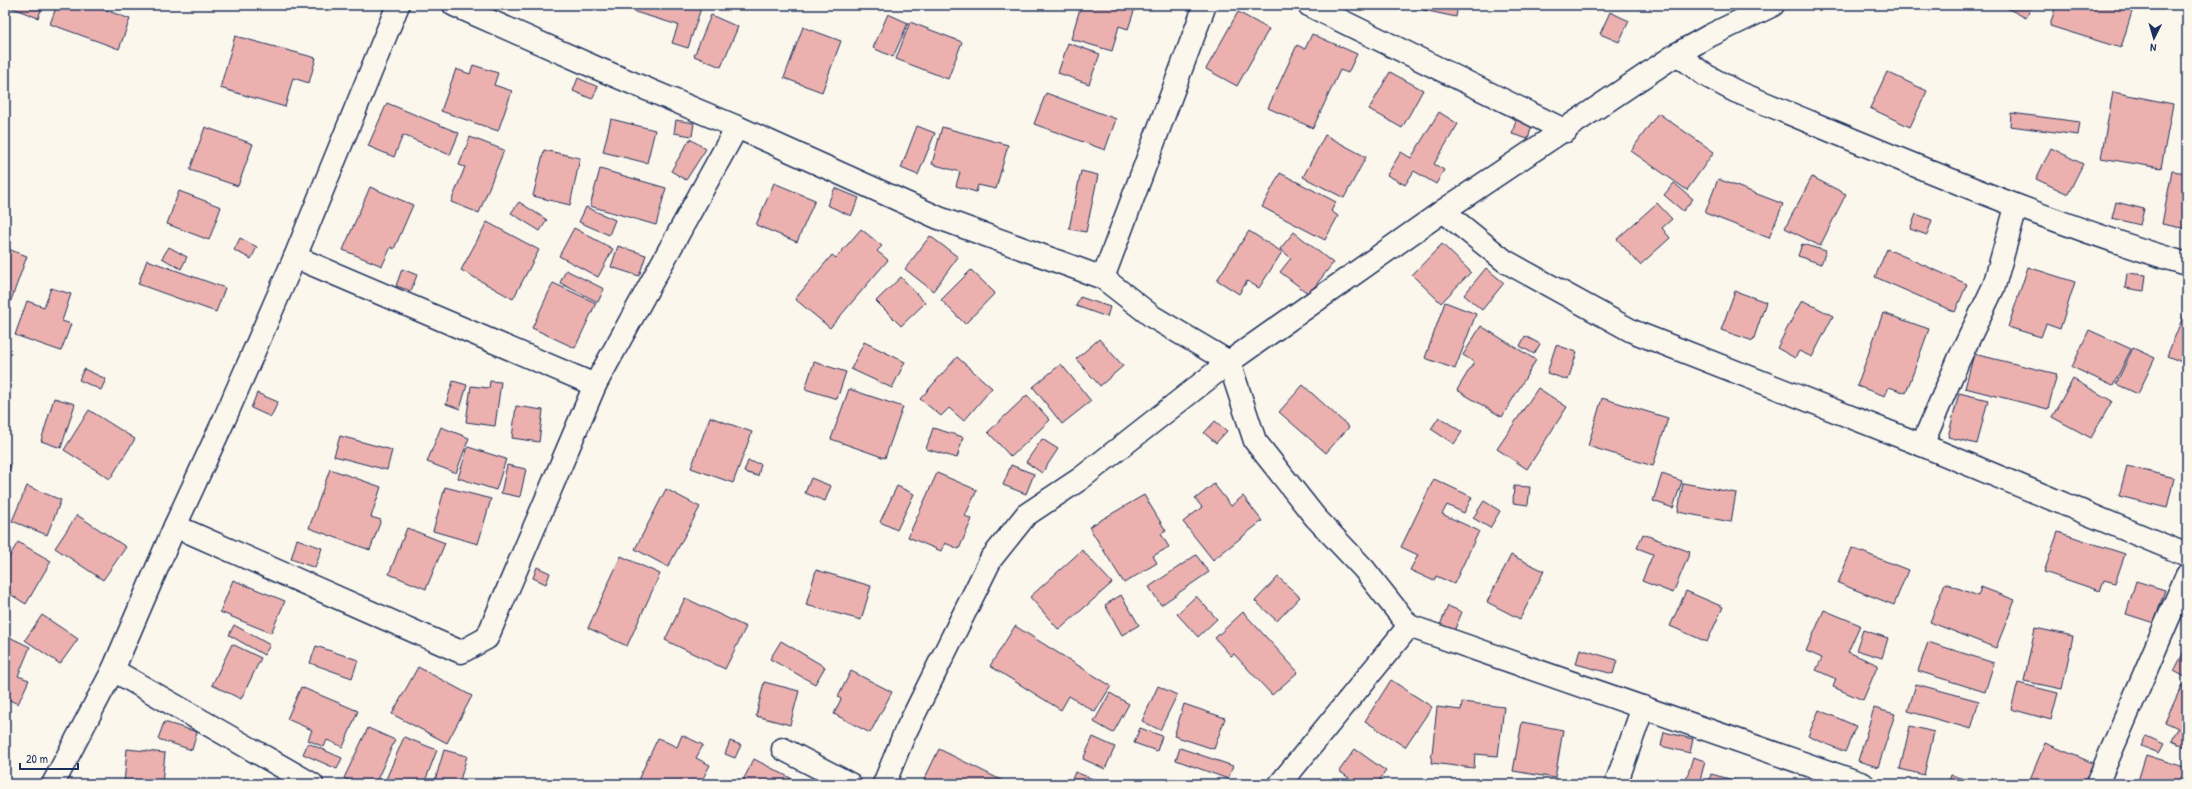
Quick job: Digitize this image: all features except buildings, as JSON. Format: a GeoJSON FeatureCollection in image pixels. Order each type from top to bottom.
{"type":"FeatureCollection","features":[{"type":"Feature","properties":{"kind":"street"},"geometry":{"type":"LineString","coordinates":[[53,784],[113,670],[175,526],[224,420],[295,257],[398,5]]}},
{"type":"Feature","properties":{"kind":"street"},"geometry":{"type":"LineString","coordinates":[[454,5],[599,69],[737,127],[939,218],[1103,278],[1153,317],[1229,362],[1255,441],[1315,517],[1364,569],[1409,626],[1863,784]]}},
{"type":"Feature","properties":{"kind":"street"},"geometry":{"type":"LineString","coordinates":[[1103,278],[1205,5]]}},
{"type":"Feature","properties":{"kind":"street"},"geometry":{"type":"LineString","coordinates":[[1309,5],[1566,131]]}},
{"type":"Feature","properties":{"kind":"street"},"geometry":{"type":"LineString","coordinates":[[884,784],[904,735],[991,559],[1026,515],[1080,479],[1229,362],[1443,211],[1566,131],[1677,54],[1709,36],[1773,5]]}},
{"type":"Feature","properties":{"kind":"street"},"geometry":{"type":"LineString","coordinates":[[1705,75],[1709,36]]}},
{"type":"Feature","properties":{"kind":"street"},"geometry":{"type":"LineString","coordinates":[[1677,54],[1705,75],[1735,91],[2016,207],[2141,250],[2187,264]]}},
{"type":"Feature","properties":{"kind":"street"},"geometry":{"type":"LineString","coordinates":[[175,526],[461,652],[487,638],[595,385],[737,127]]}},
{"type":"Feature","properties":{"kind":"street"},"geometry":{"type":"LineString","coordinates":[[1922,445],[1959,359],[1994,286],[2016,207]]}},
{"type":"Feature","properties":{"kind":"street"},"geometry":{"type":"LineString","coordinates":[[1443,211],[1506,261],[1632,331],[1922,445],[2187,555]]}},
{"type":"Feature","properties":{"kind":"street"},"geometry":{"type":"LineString","coordinates":[[295,257],[595,385]]}},
{"type":"Feature","properties":{"kind":"street"},"geometry":{"type":"LineString","coordinates":[[2097,784],[2187,575]]}},
{"type":"Feature","properties":{"kind":"street"},"geometry":{"type":"LineString","coordinates":[[1280,784],[1409,626]]}},
{"type":"Feature","properties":{"kind":"street"},"geometry":{"type":"LineString","coordinates":[[113,670],[312,784]]}},
{"type":"Feature","properties":{"kind":"street"},"geometry":{"type":"LineString","coordinates":[[1616,784],[1643,707]]}},
{"type":"Feature","properties":{"kind":"street"},"geometry":{"type":"LineString","coordinates":[[783,749],[850,784]]}}]}
